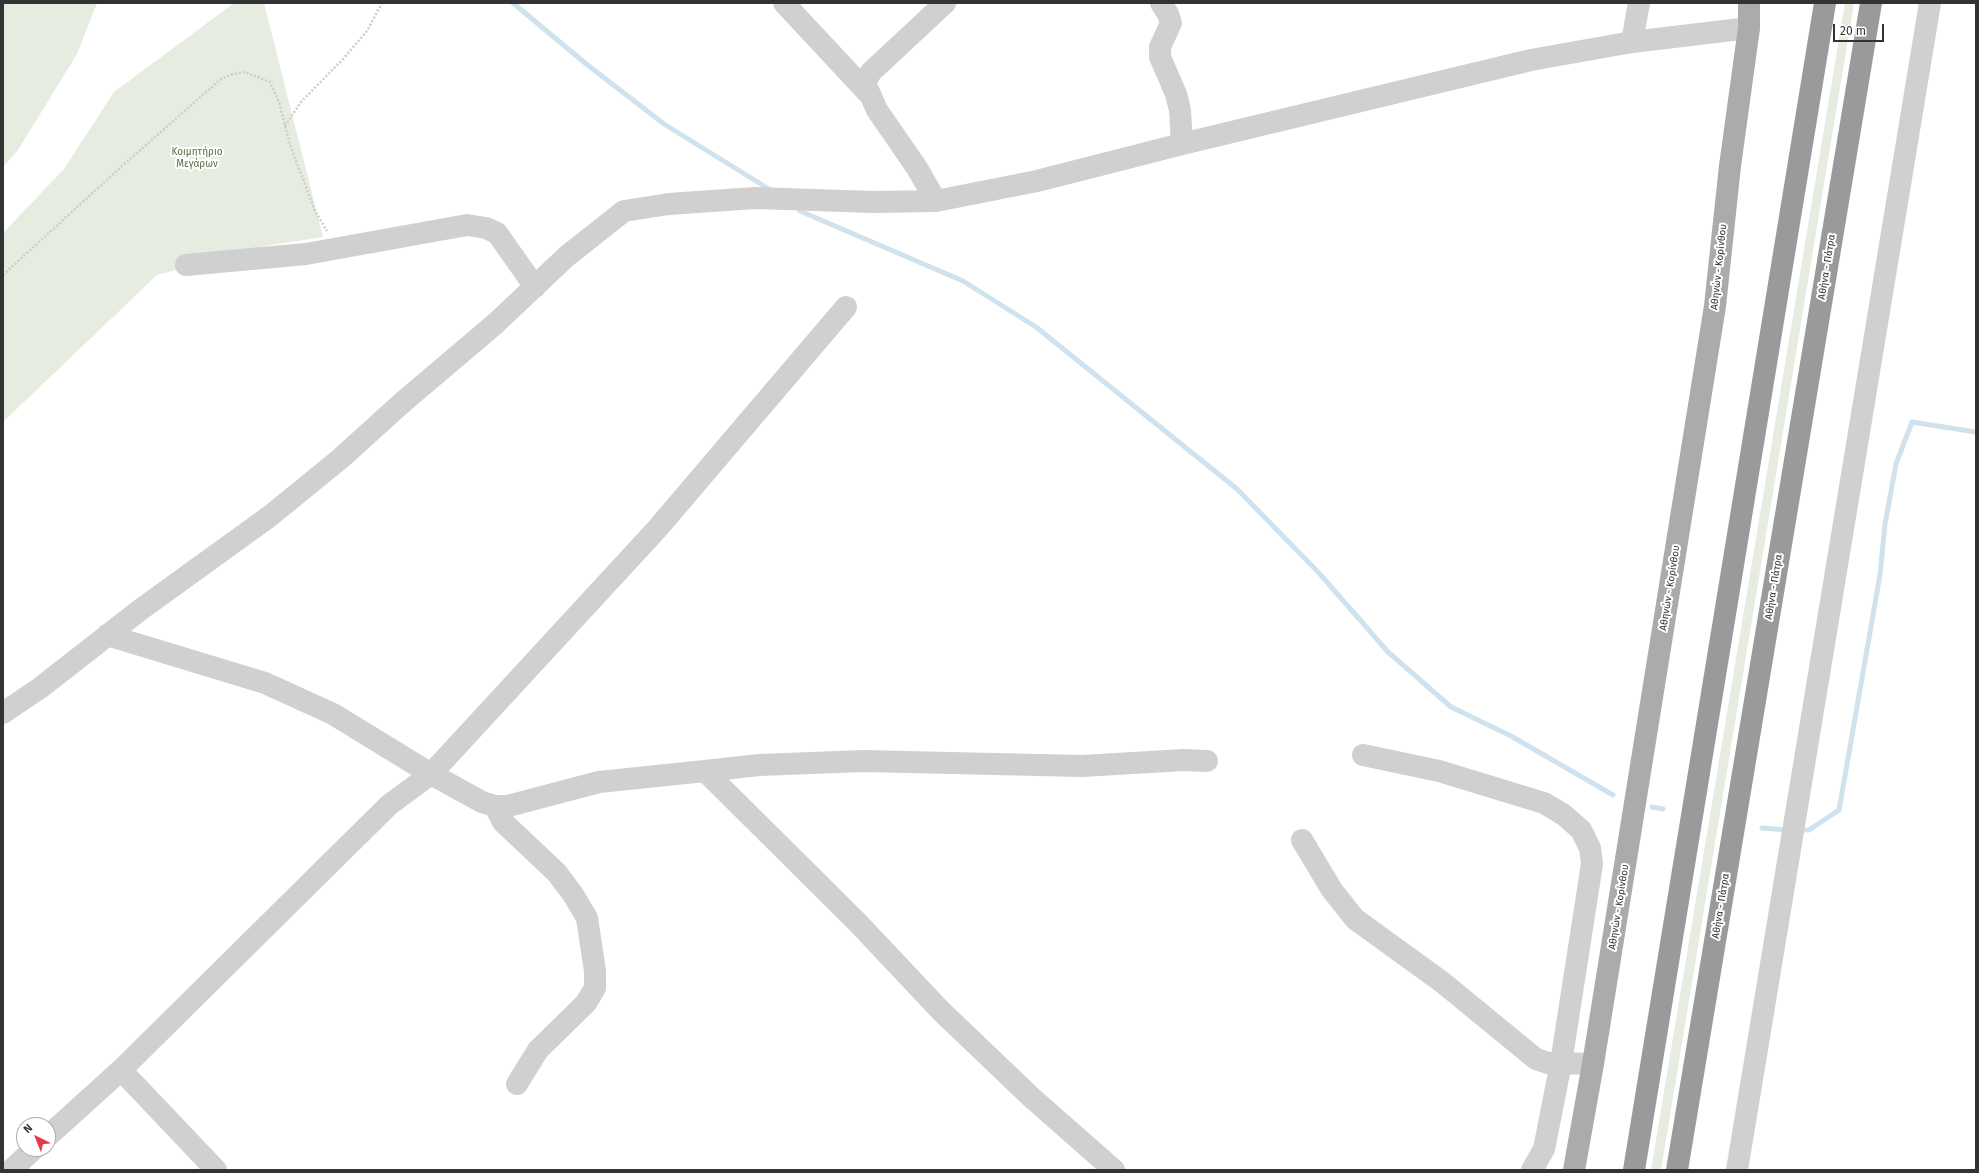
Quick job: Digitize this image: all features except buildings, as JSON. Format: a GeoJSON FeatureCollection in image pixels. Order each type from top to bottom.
{"type":"FeatureCollection","features":[{"type":"Feature","properties":{"kind":"highway"},"geometry":{"type":"LineString","coordinates":[[1634,1170],[1825,3]]}},
{"type":"Feature","properties":{"kind":"highway","name":"Αθήνα - Πάτρα"},"geometry":{"type":"LineString","coordinates":[[1677,1170],[1871,3]]}},
{"type":"Feature","properties":{"kind":"main road","name":"Αθηνών - Κορίνθου"},"geometry":{"type":"LineString","coordinates":[[1574,1170],[1593,1064],[1715,306],[1730,166],[1749,28],[1749,3]]}},
{"type":"Feature","properties":{"kind":"street"},"geometry":{"type":"LineString","coordinates":[[784,3],[868,93]]}},
{"type":"Feature","properties":{"kind":"street"},"geometry":{"type":"LineString","coordinates":[[936,201],[917,168],[877,110],[868,93],[865,83],[871,72],[945,3]]}},
{"type":"Feature","properties":{"kind":"street"},"geometry":{"type":"LineString","coordinates":[[1161,3],[1168,14],[1171,23],[1160,47],[1160,57],[1176,94],[1180,110],[1182,144]]}},
{"type":"Feature","properties":{"kind":"street"},"geometry":{"type":"LineString","coordinates":[[1632,42],[1639,3]]}},
{"type":"Feature","properties":{"kind":"street"},"geometry":{"type":"LineString","coordinates":[[1737,1170],[1791,852],[1930,3]]}},
{"type":"Feature","properties":{"kind":"street"},"geometry":{"type":"LineString","coordinates":[[3,713],[40,688],[107,635],[260,523],[340,459],[402,402],[496,324],[584,242],[624,211],[669,204],[755,198],[873,202],[936,201],[1030,183],[1182,144],[1485,70],[1632,42],[1749,28]]}},
{"type":"Feature","properties":{"kind":"street"},"geometry":{"type":"LineString","coordinates":[[186,265],[306,254],[467,225],[486,228],[497,233],[535,287]]}},
{"type":"Feature","properties":{"kind":"street"},"geometry":{"type":"LineString","coordinates":[[56,1129],[121,1070],[389,805],[431,774],[657,529],[846,307]]}},
{"type":"Feature","properties":{"kind":"street"},"geometry":{"type":"LineString","coordinates":[[107,635],[265,683],[333,714],[431,774],[482,802],[495,806],[508,806],[599,782],[758,765],[864,761],[1082,766],[1184,760],[1207,761]]}},
{"type":"Feature","properties":{"kind":"street"},"geometry":{"type":"LineString","coordinates":[[1363,754],[1439,771],[1544,804],[1564,815],[1581,830],[1590,848],[1592,864],[1561,1063],[1544,1149],[1532,1170]]}},
{"type":"Feature","properties":{"kind":"street"},"geometry":{"type":"LineString","coordinates":[[705,771],[852,918],[941,1012],[1031,1097],[1114,1170]]}},
{"type":"Feature","properties":{"kind":"street"},"geometry":{"type":"LineString","coordinates":[[495,806],[503,822],[557,874],[574,896],[587,918],[595,971],[595,988],[586,1003],[538,1050],[517,1084]]}},
{"type":"Feature","properties":{"kind":"street"},"geometry":{"type":"LineString","coordinates":[[1302,840],[1332,890],[1355,919],[1442,982],[1536,1059],[1548,1064],[1593,1064]]}},
{"type":"Feature","properties":{"kind":"street"},"geometry":{"type":"LineString","coordinates":[[121,1070],[216,1170]]}},
{"type":"Feature","properties":{"kind":"street"},"geometry":{"type":"LineString","coordinates":[[194,1170],[196,1164],[195,1148]]}},
{"type":"Feature","properties":{"kind":"street"},"geometry":{"type":"LineString","coordinates":[[11,1170],[25,1157]]}},
{"type":"Feature","properties":{"kind":"street"},"geometry":{"type":"LineString","coordinates":[[21,1170],[30,1157]]}},
{"type":"Feature","properties":{"kind":"path"},"geometry":{"type":"LineString","coordinates":[[285,126],[301,102],[343,59],[367,31],[382,3]]}},
{"type":"Feature","properties":{"kind":"path"},"geometry":{"type":"LineString","coordinates":[[3,275],[221,79],[233,74],[245,72],[270,82],[279,102],[290,146],[315,210],[337,248]]}},
{"type":"Feature","properties":{"kind":"green space"},"geometry":{"type":"Polygon","coordinates":[[[3,3],[97,3],[77,54],[18,150],[3,167],[3,3]]]}},
{"type":"Feature","properties":{"kind":"green space","name":"Κοιμητήριο Μεγάρων"},"geometry":{"type":"Polygon","coordinates":[[[234,3],[264,3],[323,237],[264,246],[157,275],[3,422],[3,233],[64,169],[114,92],[234,3]]]}},
{"type":"Feature","properties":{"kind":"green space"},"geometry":{"type":"Polygon","coordinates":[[[1845,3],[1854,3],[1661,1170],[1651,1170],[1845,3]]]}},
{"type":"Feature","properties":{"kind":"waterway"},"geometry":{"type":"LineString","coordinates":[[513,3],[585,63],[664,124],[772,191]]}},
{"type":"Feature","properties":{"kind":"waterway"},"geometry":{"type":"LineString","coordinates":[[800,211],[963,281],[1036,327],[1237,489],[1319,573],[1388,652],[1451,707],[1511,736],[1613,795]]}},
{"type":"Feature","properties":{"kind":"waterway"},"geometry":{"type":"LineString","coordinates":[[1798,830],[1809,830],[1839,810],[1880,575],[1885,524],[1896,464],[1912,422],[1976,432]]}},
{"type":"Feature","properties":{"kind":"waterway"},"geometry":{"type":"LineString","coordinates":[[1652,807],[1663,809]]}},
{"type":"Feature","properties":{"kind":"waterway"},"geometry":{"type":"LineString","coordinates":[[1762,828],[1788,830]]}}]}
